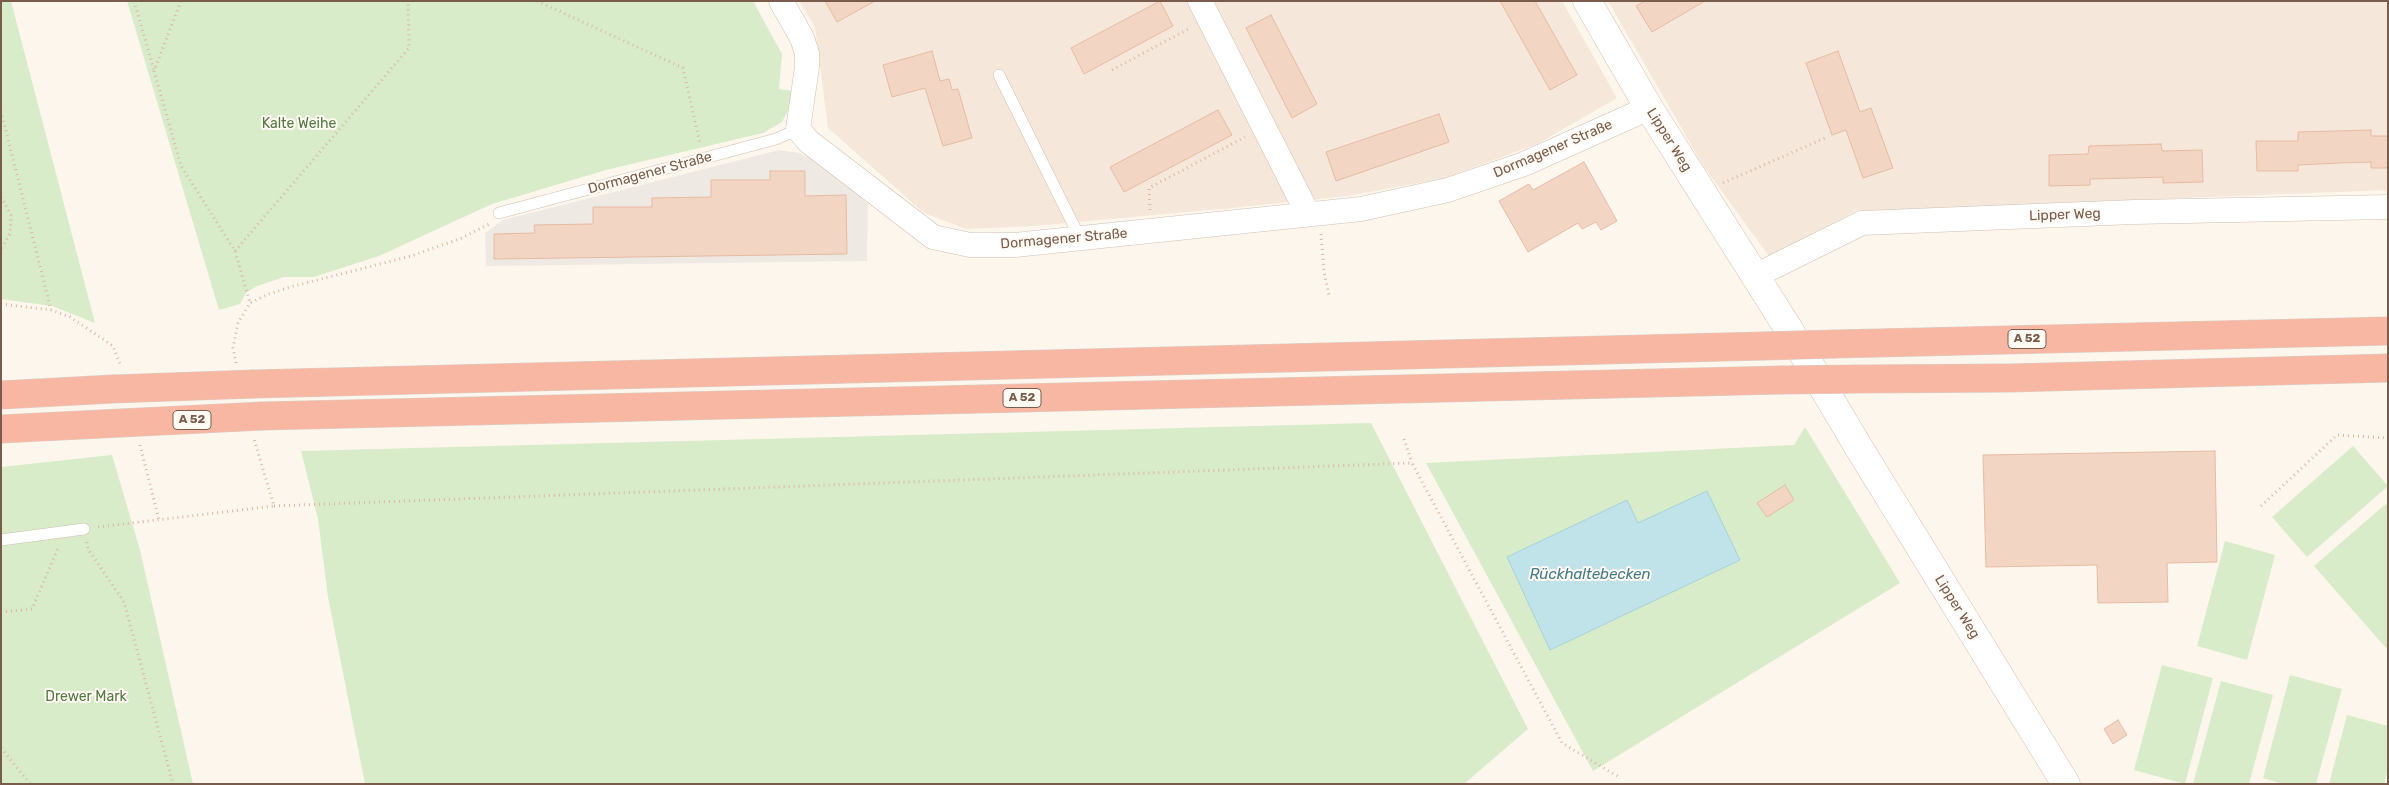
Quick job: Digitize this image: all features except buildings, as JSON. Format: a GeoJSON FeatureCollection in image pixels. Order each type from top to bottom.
{"type":"FeatureCollection","features":[{"type":"Feature","properties":{"kind":"highway"},"geometry":{"type":"LineString","coordinates":[[2219,334],[2388,314]]}},
{"type":"Feature","properties":{"kind":"highway","name":"A 52"},"geometry":{"type":"LineString","coordinates":[[1,396],[113,389],[246,375],[1763,346],[2388,331]]}},
{"type":"Feature","properties":{"kind":"highway","name":"A 52"},"geometry":{"type":"LineString","coordinates":[[1,429],[121,423],[258,425],[1781,380],[2010,378],[2382,369]]}},
{"type":"Feature","properties":{"kind":"street"},"geometry":{"type":"LineString","coordinates":[[781,1],[802,38],[807,53],[807,67],[798,129]]}},
{"type":"Feature","properties":{"kind":"street","name":"Lipper Weg"},"geometry":{"type":"LineString","coordinates":[[1587,1],[1649,108],[1755,276],[2066,784]]}},
{"type":"Feature","properties":{"kind":"street"},"geometry":{"type":"LineString","coordinates":[[1205,10],[1264,127],[1314,214]]}},
{"type":"Feature","properties":{"kind":"street","name":"Dormagener Straße"},"geometry":{"type":"LineString","coordinates":[[798,129],[808,141],[933,237],[970,245],[1015,245],[1361,209],[1448,190],[1524,164],[1649,108]]}},
{"type":"Feature","properties":{"kind":"street","name":"Lipper Weg"},"geometry":{"type":"LineString","coordinates":[[1755,276],[1862,223],[2134,212],[2388,207]]}},
{"type":"Feature","properties":{"kind":"lane"},"geometry":{"type":"LineString","coordinates":[[999,76],[1080,238]]}},
{"type":"Feature","properties":{"kind":"lane","name":"Dormagener Straße"},"geometry":{"type":"LineString","coordinates":[[500,213],[776,139],[798,129]]}},
{"type":"Feature","properties":{"kind":"lane"},"geometry":{"type":"LineString","coordinates":[[1,540],[84,529]]}},
{"type":"Feature","properties":{"kind":"path"},"geometry":{"type":"LineString","coordinates":[[134,1],[181,166],[235,251],[250,303]]}},
{"type":"Feature","properties":{"kind":"path"},"geometry":{"type":"LineString","coordinates":[[154,71],[181,1]]}},
{"type":"Feature","properties":{"kind":"path"},"geometry":{"type":"LineString","coordinates":[[235,251],[408,48],[408,1]]}},
{"type":"Feature","properties":{"kind":"path"},"geometry":{"type":"LineString","coordinates":[[537,1],[683,68],[704,159]]}},
{"type":"Feature","properties":{"kind":"path"},"geometry":{"type":"LineString","coordinates":[[1112,70],[1205,10]]}},
{"type":"Feature","properties":{"kind":"path"},"geometry":{"type":"LineString","coordinates":[[1,111],[51,310]]}},
{"type":"Feature","properties":{"kind":"path"},"geometry":{"type":"LineString","coordinates":[[1152,231],[1149,188],[1264,127]]}},
{"type":"Feature","properties":{"kind":"path"},"geometry":{"type":"LineString","coordinates":[[1702,192],[1825,138]]}},
{"type":"Feature","properties":{"kind":"path"},"geometry":{"type":"LineString","coordinates":[[1,197],[11,215],[10,234],[1,249]]}},
{"type":"Feature","properties":{"kind":"path"},"geometry":{"type":"LineString","coordinates":[[246,375],[233,348],[238,323],[250,303],[268,294],[364,270],[462,238],[488,226],[500,213]]}},
{"type":"Feature","properties":{"kind":"path"},"geometry":{"type":"LineString","coordinates":[[1314,214],[1329,295]]}},
{"type":"Feature","properties":{"kind":"path"},"geometry":{"type":"LineString","coordinates":[[258,425],[274,506]]}},
{"type":"Feature","properties":{"kind":"path"},"geometry":{"type":"LineString","coordinates":[[2261,506],[2337,435],[2388,438]]}},
{"type":"Feature","properties":{"kind":"path"},"geometry":{"type":"LineString","coordinates":[[1404,439],[1412,463],[1562,743],[1619,777]]}},
{"type":"Feature","properties":{"kind":"path"},"geometry":{"type":"LineString","coordinates":[[173,784],[124,602],[88,550],[84,529],[274,506],[1412,463]]}},
{"type":"Feature","properties":{"kind":"path"},"geometry":{"type":"LineString","coordinates":[[1,612],[32,609],[66,531]]}},
{"type":"Feature","properties":{"kind":"path"},"geometry":{"type":"LineString","coordinates":[[1,748],[30,784]]}},
{"type":"Feature","properties":{"kind":"shaded area"},"geometry":{"type":"Polygon","coordinates":[[[799,1],[1562,1],[1617,98],[1537,144],[1445,178],[1348,196],[1034,226],[966,229],[924,213],[828,128],[815,27],[799,1]]]}},
{"type":"Feature","properties":{"kind":"shaded area"},"geometry":{"type":"Polygon","coordinates":[[[1608,1],[2388,1],[2388,190],[1856,211],[1769,256],[1704,167],[1608,1]]]}},
{"type":"Feature","properties":{"kind":"shaded area"},"geometry":{"type":"Polygon","coordinates":[[[779,150],[800,153],[826,166],[868,204],[867,261],[486,266],[485,233],[503,220],[779,150]]]}},
{"type":"Feature","properties":{"kind":"green space"},"geometry":{"type":"Polygon","coordinates":[[[1,1],[11,1],[95,323],[52,306],[1,299],[1,1]]]}},
{"type":"Feature","properties":{"kind":"green space","name":"Kalte Weihe"},"geometry":{"type":"Polygon","coordinates":[[[127,1],[753,1],[782,54],[779,89],[794,91],[793,101],[782,122],[763,133],[606,170],[492,204],[379,256],[314,277],[284,277],[257,286],[246,293],[240,304],[219,310],[127,1]]]}},
{"type":"Feature","properties":{"kind":"green space"},"geometry":{"type":"Polygon","coordinates":[[[1371,423],[1528,729],[1464,784],[365,784],[328,597],[318,519],[301,451],[1371,423]]]}},
{"type":"Feature","properties":{"kind":"green space"},"geometry":{"type":"Polygon","coordinates":[[[1805,427],[1900,583],[1593,771],[1426,463],[1794,445],[1805,427]]]}},
{"type":"Feature","properties":{"kind":"green space"},"geometry":{"type":"Polygon","coordinates":[[[2353,446],[2388,486],[2307,557],[2272,517],[2353,446]]]}},
{"type":"Feature","properties":{"kind":"green space","name":"Drewer Mark"},"geometry":{"type":"Polygon","coordinates":[[[112,455],[140,550],[193,784],[1,784],[1,467],[112,455]]]}},
{"type":"Feature","properties":{"kind":"green space"},"geometry":{"type":"Polygon","coordinates":[[[2388,502],[2388,647],[2386,648],[2314,566],[2388,502]]]}},
{"type":"Feature","properties":{"kind":"green space"},"geometry":{"type":"Polygon","coordinates":[[[2225,541],[2275,555],[2247,660],[2197,646],[2225,541]]]}},
{"type":"Feature","properties":{"kind":"green space"},"geometry":{"type":"Polygon","coordinates":[[[2162,665],[2213,678],[2185,784],[2134,770],[2162,665]]]}},
{"type":"Feature","properties":{"kind":"green space"},"geometry":{"type":"Polygon","coordinates":[[[2290,675],[2342,689],[2316,784],[2283,784],[2263,778],[2290,675]]]}},
{"type":"Feature","properties":{"kind":"green space"},"geometry":{"type":"Polygon","coordinates":[[[2221,681],[2273,695],[2249,784],[2193,784],[2221,681]]]}},
{"type":"Feature","properties":{"kind":"green space"},"geometry":{"type":"Polygon","coordinates":[[[2347,715],[2388,726],[2388,770],[2384,784],[2329,784],[2347,715]]]}},
{"type":"Feature","properties":{"kind":"water","name":"Rückhaltebecken"},"geometry":{"type":"Polygon","coordinates":[[[1707,491],[1740,560],[1550,650],[1507,557],[1627,500],[1638,523],[1707,491]]]}}]}
